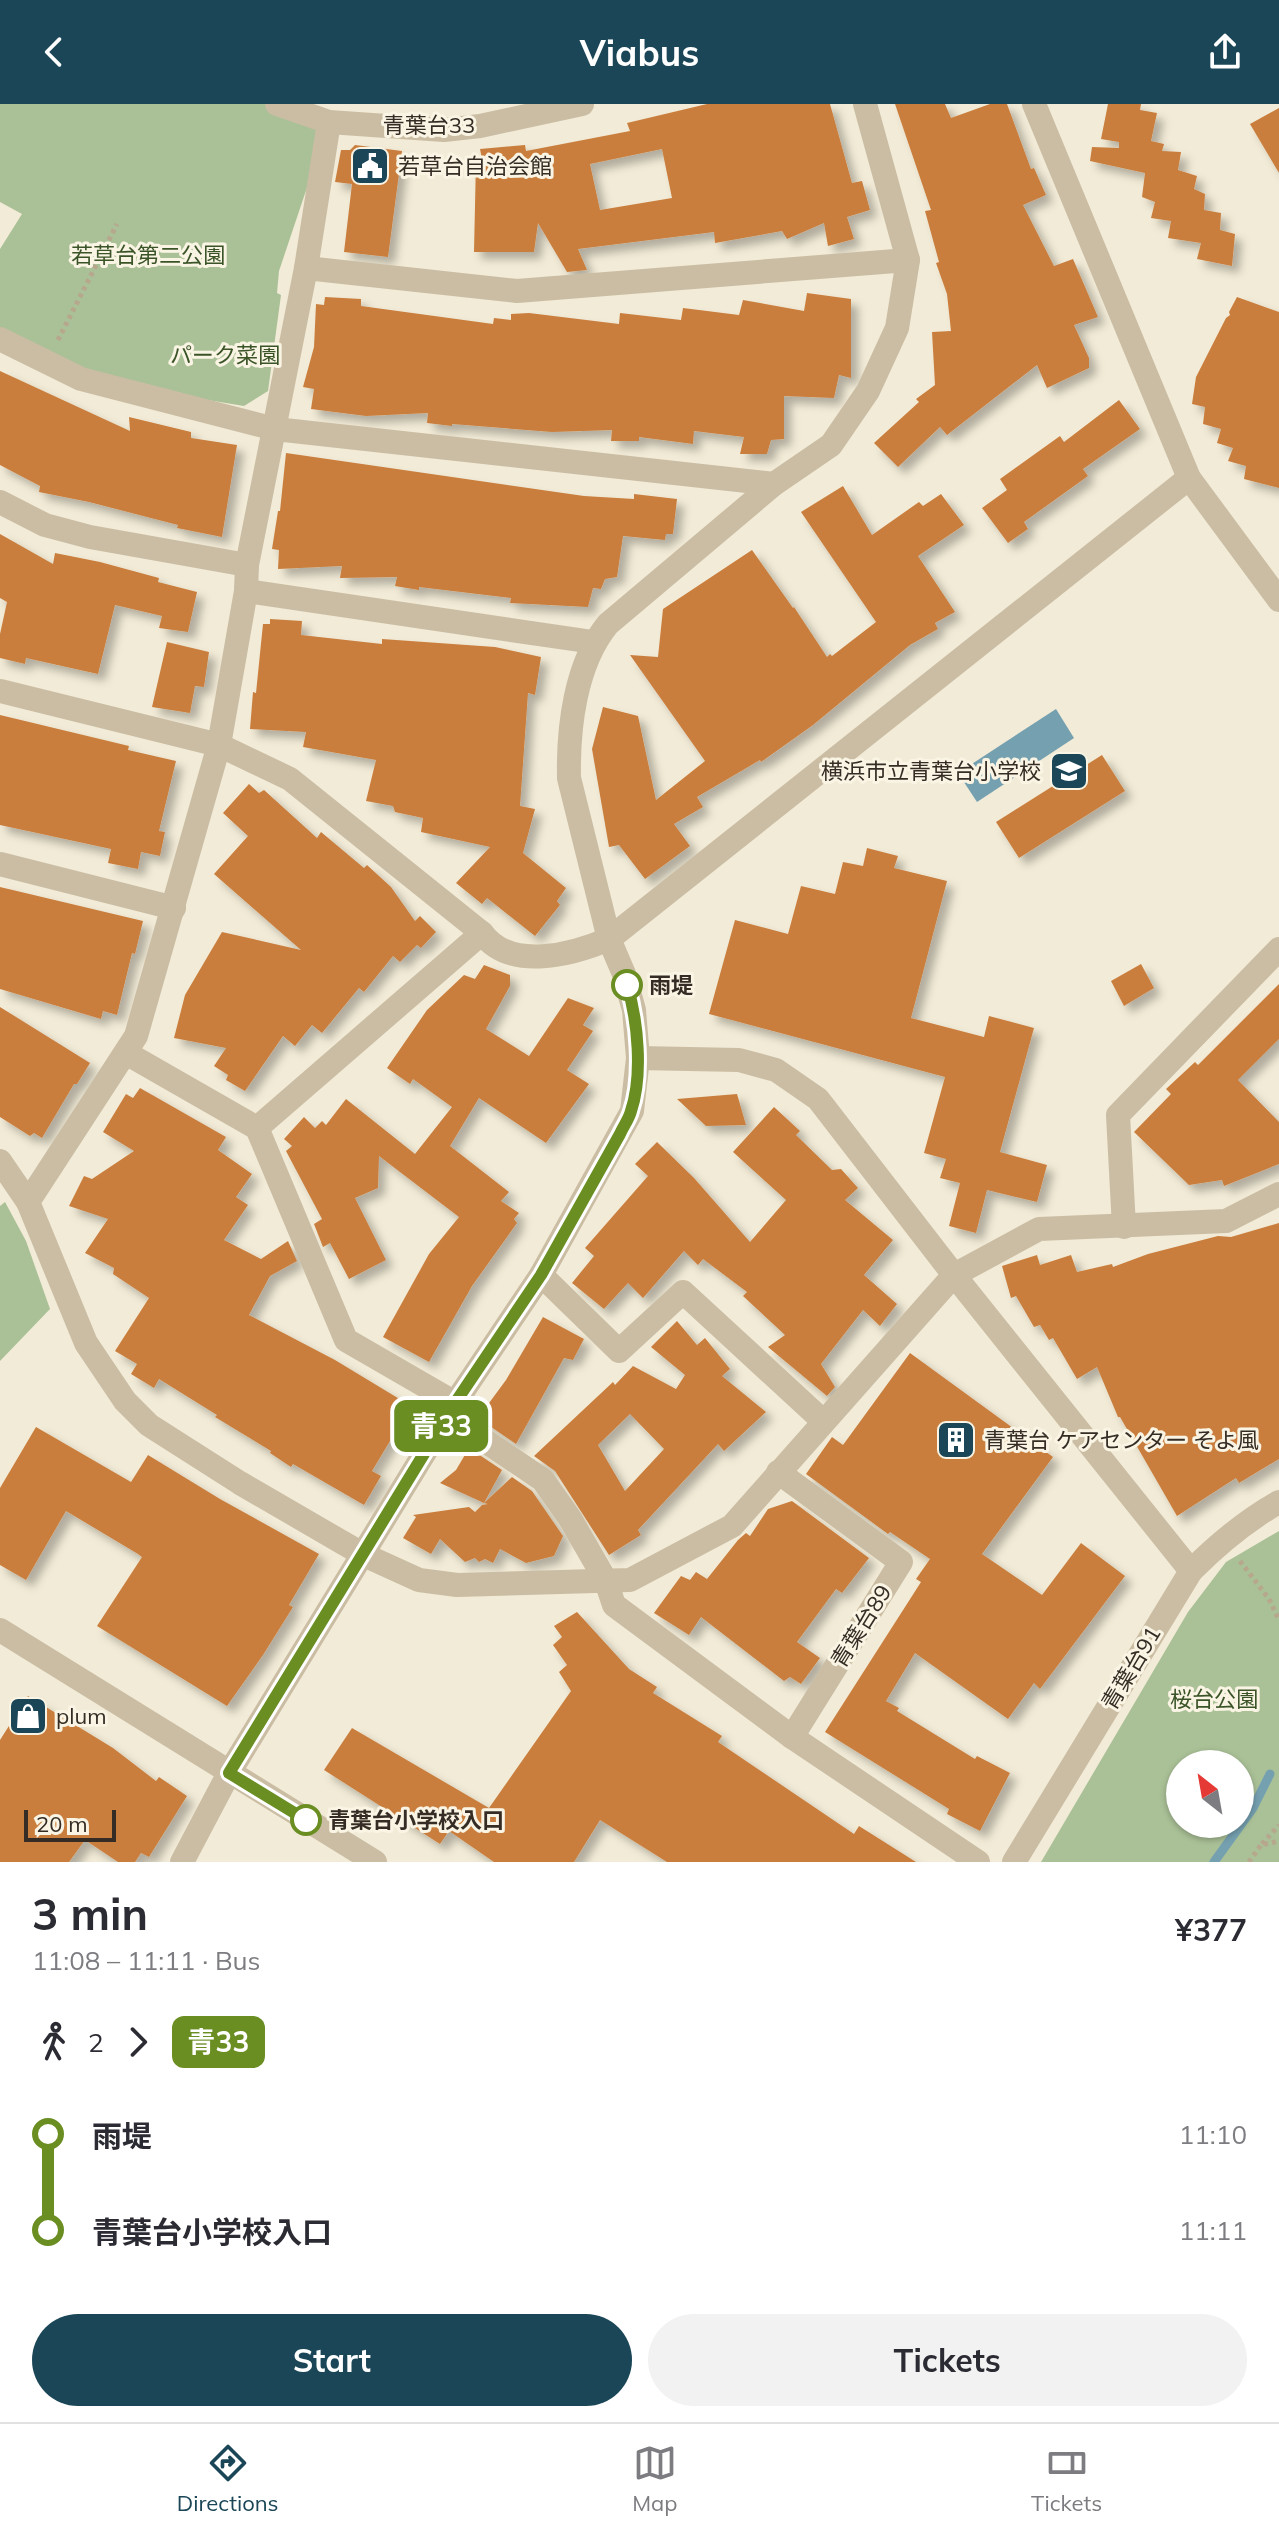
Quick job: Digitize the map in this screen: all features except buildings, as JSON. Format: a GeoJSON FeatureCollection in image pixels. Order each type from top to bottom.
{"type":"FeatureCollection","features":[{"type":"Feature","properties":{"kind":"street","name":"青葉台33"},"geometry":{"type":"LineString","coordinates":[[277,104],[329,122],[444,130],[480,126],[582,104]]}},
{"type":"Feature","properties":{"kind":"street"},"geometry":{"type":"LineString","coordinates":[[182,1862],[229,1773],[455,1403],[541,1275],[632,1111],[638,1058],[634,1010],[624,974],[609,939],[569,778],[569,751],[577,696],[593,642],[608,624],[774,484],[831,445],[868,391],[897,328],[908,260],[865,104]]}},
{"type":"Feature","properties":{"kind":"street"},"geometry":{"type":"LineString","coordinates":[[1034,104],[1189,478],[1279,600]]}},
{"type":"Feature","properties":{"kind":"street"},"geometry":{"type":"LineString","coordinates":[[28,1202],[136,1036],[174,908],[219,745],[246,591],[247,565],[306,268],[329,122]]}},
{"type":"Feature","properties":{"kind":"street"},"geometry":{"type":"LineString","coordinates":[[306,268],[517,291],[908,260]]}},
{"type":"Feature","properties":{"kind":"street"},"geometry":{"type":"LineString","coordinates":[[0,339],[81,379],[275,429],[774,484]]}},
{"type":"Feature","properties":{"kind":"street"},"geometry":{"type":"LineString","coordinates":[[0,691],[219,745],[290,779],[488,941],[513,953],[545,957],[579,952],[609,939],[1189,478]]}},
{"type":"Feature","properties":{"kind":"street"},"geometry":{"type":"LineString","coordinates":[[0,502],[45,525],[90,537],[247,565]]}},
{"type":"Feature","properties":{"kind":"street"},"geometry":{"type":"LineString","coordinates":[[246,591],[593,642]]}},
{"type":"Feature","properties":{"kind":"street"},"geometry":{"type":"LineString","coordinates":[[0,864],[174,908]]}},
{"type":"Feature","properties":{"kind":"street"},"geometry":{"type":"LineString","coordinates":[[257,1128],[482,933]]}},
{"type":"Feature","properties":{"kind":"street"},"geometry":{"type":"LineString","coordinates":[[1124,1227],[1118,1115],[1279,949]]}},
{"type":"Feature","properties":{"kind":"street"},"geometry":{"type":"LineString","coordinates":[[126,1053],[257,1128],[346,1340],[455,1403],[460,1424],[543,1480],[571,1520],[606,1581],[614,1605],[792,1737],[978,1862]]}},
{"type":"Feature","properties":{"kind":"street"},"geometry":{"type":"LineString","coordinates":[[638,1058],[739,1060],[776,1070],[818,1099],[954,1275],[1191,1571]]}},
{"type":"Feature","properties":{"kind":"street"},"geometry":{"type":"LineString","coordinates":[[0,1161],[28,1202],[86,1343],[125,1401],[149,1425],[240,1483],[364,1555],[419,1580],[457,1585],[630,1580],[732,1526],[954,1275],[1039,1229],[1226,1221],[1279,1194]]}},
{"type":"Feature","properties":{"kind":"street"},"geometry":{"type":"LineString","coordinates":[[541,1275],[619,1351],[683,1292],[823,1421]]}},
{"type":"Feature","properties":{"kind":"street","name":"青葉台89"},"geometry":{"type":"LineString","coordinates":[[778,1472],[901,1562],[792,1737]]}},
{"type":"Feature","properties":{"kind":"street","name":"青葉台91"},"geometry":{"type":"LineString","coordinates":[[1014,1862],[1191,1571],[1224,1539],[1279,1502]]}},
{"type":"Feature","properties":{"kind":"street"},"geometry":{"type":"LineString","coordinates":[[0,1630],[375,1862]]}},
{"type":"Feature","properties":{"kind":"path"},"geometry":{"type":"LineString","coordinates":[[47,363],[117,224]]}},
{"type":"Feature","properties":{"kind":"path"},"geometry":{"type":"LineString","coordinates":[[1224,1539],[1269,1599],[1279,1620]]}},
{"type":"Feature","properties":{"kind":"path"},"geometry":{"type":"LineString","coordinates":[[1249,1862],[1279,1825]]}},
{"type":"Feature","properties":{"kind":"path"},"geometry":{"type":"LineString","coordinates":[[1261,1845],[1279,1841]]}},
{"type":"Feature","properties":{"kind":"green space","name":"若草台第二公園"},"geometry":{"type":"Polygon","coordinates":[[[0,104],[277,104],[329,122],[279,271],[277,293],[281,295],[268,391],[244,406],[81,379],[0,339],[0,249],[22,214],[0,202],[0,104]]]}},
{"type":"Feature","properties":{"kind":"green space"},"geometry":{"type":"Polygon","coordinates":[[[5,1202],[26,1241],[50,1309],[0,1361],[0,1206],[5,1202]]]}},
{"type":"Feature","properties":{"kind":"green space","name":"桜台公園"},"geometry":{"type":"Polygon","coordinates":[[[1279,1531],[1279,1862],[1041,1862],[1188,1612],[1226,1562],[1279,1531]]]}},
{"type":"Feature","properties":{"kind":"water"},"geometry":{"type":"Polygon","coordinates":[[[1056,709],[1074,738],[977,802],[958,773],[1056,709]]]}},
{"type":"Feature","properties":{"kind":"waterway"},"geometry":{"type":"LineString","coordinates":[[1214,1862],[1253,1808],[1270,1774]]}},
{"type":"Feature","properties":{"kind":"bus line","name":"青33"},"geometry":{"type":"LineString","coordinates":[[306,1820],[229,1773],[455,1403],[541,1275],[632,1111],[638,1058],[634,1010],[627,985]]}},
{"type":"Feature","properties":{"kind":"place","name":"若草台自治会館"},"geometry":{"type":"Point","coordinates":[370,166]}},
{"type":"Feature","properties":{"kind":"place","name":"横浜市立青葉台小学校"},"geometry":{"type":"Point","coordinates":[1069,771]}},
{"type":"Feature","properties":{"kind":"place","name":"雨堤"},"geometry":{"type":"Point","coordinates":[627,985]}},
{"type":"Feature","properties":{"kind":"place","name":"青葉台 ケアセンター そよ風"},"geometry":{"type":"Point","coordinates":[956,1440]}},
{"type":"Feature","properties":{"kind":"place","name":"plum"},"geometry":{"type":"Point","coordinates":[28,1716]}},
{"type":"Feature","properties":{"kind":"place","name":"青葉台小学校入口"},"geometry":{"type":"Point","coordinates":[306,1820]}},
{"type":"Feature","properties":{"kind":"park label","name":"パーク菜園"},"geometry":{"type":"Point","coordinates":[225,355]}}]}
